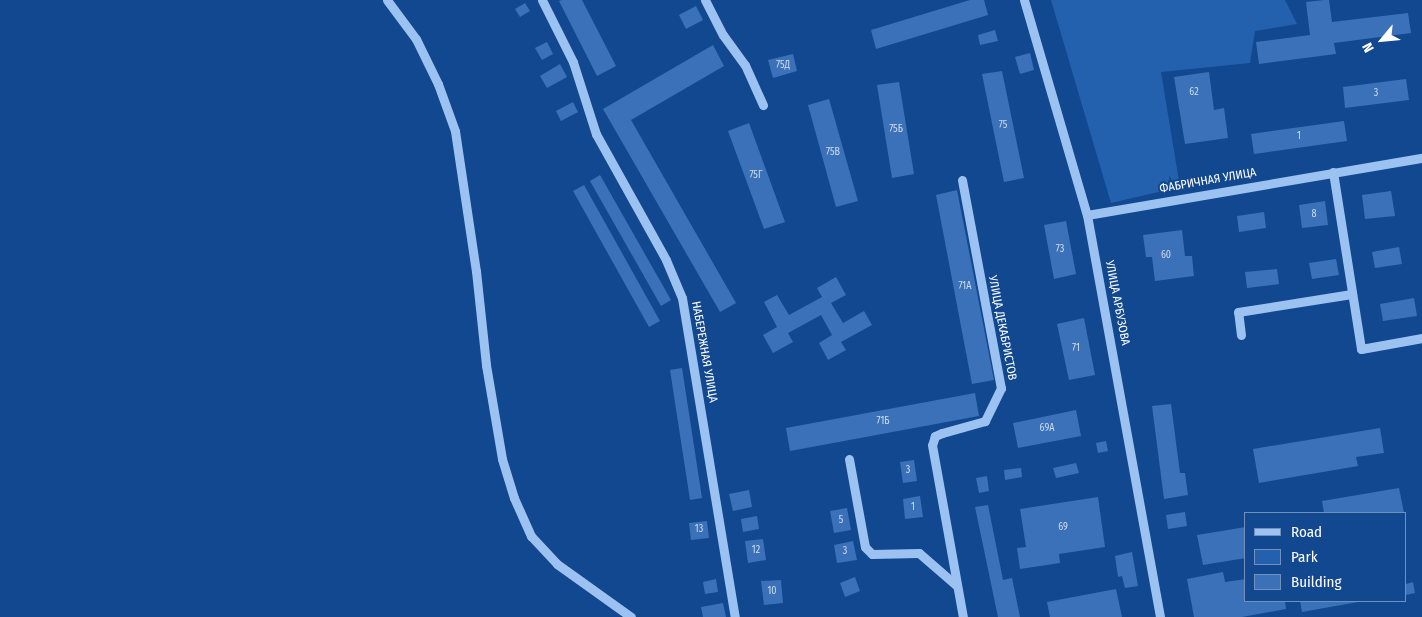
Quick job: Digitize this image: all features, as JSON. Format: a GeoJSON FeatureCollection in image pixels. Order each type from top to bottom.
{"type":"FeatureCollection","features":[{"type":"Feature","properties":{"kind":"street"},"geometry":{"type":"LineString","coordinates":[[387,0],[416,39],[438,84],[455,131],[476,271],[486,365],[502,459],[514,498],[531,536],[557,564],[631,617]]}},
{"type":"Feature","properties":{"kind":"street","name":"НАБЕРЕЖНАЯ УЛИЦА"},"geometry":{"type":"LineString","coordinates":[[542,0],[573,62],[604,151],[666,260],[682,298],[735,617]]}},
{"type":"Feature","properties":{"kind":"street"},"geometry":{"type":"LineString","coordinates":[[705,0],[723,35],[745,65],[763,105]]}},
{"type":"Feature","properties":{"kind":"street","name":"УЛИЦА АРБУЗОВА"},"geometry":{"type":"LineString","coordinates":[[1024,0],[1087,215],[1160,617]]}},
{"type":"Feature","properties":{"kind":"street","name":"ФАБРИЧНАЯ УЛИЦА"},"geometry":{"type":"LineString","coordinates":[[1087,215],[1422,158]]}},
{"type":"Feature","properties":{"kind":"street"},"geometry":{"type":"LineString","coordinates":[[1333,172],[1361,349],[1422,338]]}},
{"type":"Feature","properties":{"kind":"street","name":"УЛИЦА ДЕКАБРИСТОВ"},"geometry":{"type":"LineString","coordinates":[[962,180],[1001,388],[985,421],[980,425],[935,436],[932,445],[963,617]]}},
{"type":"Feature","properties":{"kind":"street"},"geometry":{"type":"LineString","coordinates":[[1241,334],[1238,312],[1352,294]]}},
{"type":"Feature","properties":{"kind":"street"},"geometry":{"type":"LineString","coordinates":[[849,459],[865,547],[872,554],[919,553],[956,585]]}},
{"type":"Feature","properties":{"kind":"green space"},"geometry":{"type":"Polygon","coordinates":[[[1051,0],[1285,0],[1297,24],[1255,31],[1250,63],[1161,72],[1180,187],[1111,203],[1051,0]]]}},
{"type":"Feature","properties":{"kind":"building"},"geometry":{"type":"Polygon","coordinates":[[[582,0],[616,66],[597,76],[559,1],[582,0]]]}},
{"type":"Feature","properties":{"kind":"building"},"geometry":{"type":"Polygon","coordinates":[[[970,0],[984,0],[988,15],[876,49],[871,30],[970,0]]]}},
{"type":"Feature","properties":{"kind":"building"},"geometry":{"type":"Polygon","coordinates":[[[1329,0],[1332,22],[1408,13],[1411,33],[1334,43],[1336,54],[1259,64],[1256,42],[1310,35],[1306,2],[1329,0]]]}},
{"type":"Feature","properties":{"kind":"building"},"geometry":{"type":"Polygon","coordinates":[[[525,3],[530,11],[520,17],[515,9],[525,3]]]}},
{"type":"Feature","properties":{"kind":"building"},"geometry":{"type":"Polygon","coordinates":[[[696,6],[703,20],[686,29],[679,15],[696,6]]]}},
{"type":"Feature","properties":{"kind":"building"},"geometry":{"type":"Polygon","coordinates":[[[995,30],[998,41],[980,45],[978,35],[995,30]]]}},
{"type":"Feature","properties":{"kind":"building"},"geometry":{"type":"Polygon","coordinates":[[[547,42],[553,54],[542,60],[535,48],[547,42]]]}},
{"type":"Feature","properties":{"kind":"building"},"geometry":{"type":"Polygon","coordinates":[[[713,45],[724,66],[631,120],[736,303],[720,312],[603,109],[713,45]]]}},
{"type":"Feature","properties":{"kind":"building"},"geometry":{"type":"Polygon","coordinates":[[[1030,53],[1034,70],[1020,74],[1015,57],[1030,53]]]}},
{"type":"Feature","properties":{"kind":"building"},"geometry":{"type":"Polygon","coordinates":[[[793,54],[797,71],[773,78],[768,60],[793,54]]]}},
{"type":"Feature","properties":{"kind":"building"},"geometry":{"type":"Polygon","coordinates":[[[560,64],[567,77],[547,88],[540,76],[560,64]]]}},
{"type":"Feature","properties":{"kind":"building"},"geometry":{"type":"Polygon","coordinates":[[[1002,71],[1024,178],[1004,182],[982,74],[1002,71]]]}},
{"type":"Feature","properties":{"kind":"building"},"geometry":{"type":"Polygon","coordinates":[[[1209,72],[1214,110],[1224,108],[1228,138],[1185,144],[1174,77],[1209,72]]]}},
{"type":"Feature","properties":{"kind":"building"},"geometry":{"type":"Polygon","coordinates":[[[1406,79],[1409,100],[1345,108],[1343,87],[1406,79]]]}},
{"type":"Feature","properties":{"kind":"building"},"geometry":{"type":"Polygon","coordinates":[[[899,82],[914,174],[892,178],[877,85],[899,82]]]}},
{"type":"Feature","properties":{"kind":"building"},"geometry":{"type":"Polygon","coordinates":[[[829,99],[858,201],[836,207],[808,105],[829,99]]]}},
{"type":"Feature","properties":{"kind":"building"},"geometry":{"type":"Polygon","coordinates":[[[573,102],[578,112],[561,121],[556,111],[573,102]]]}},
{"type":"Feature","properties":{"kind":"building"},"geometry":{"type":"Polygon","coordinates":[[[1344,121],[1347,141],[1254,154],[1251,134],[1344,121]]]}},
{"type":"Feature","properties":{"kind":"building"},"geometry":{"type":"Polygon","coordinates":[[[749,123],[785,222],[764,229],[728,131],[749,123]]]}},
{"type":"Feature","properties":{"kind":"building"},"geometry":{"type":"Polygon","coordinates":[[[600,175],[671,300],[661,306],[590,181],[600,175]]]}},
{"type":"Feature","properties":{"kind":"building"},"geometry":{"type":"Polygon","coordinates":[[[584,185],[660,321],[649,327],[573,191],[584,185]]]}},
{"type":"Feature","properties":{"kind":"building"},"geometry":{"type":"Polygon","coordinates":[[[957,190],[994,380],[972,384],[936,195],[957,190]]]}},
{"type":"Feature","properties":{"kind":"building"},"geometry":{"type":"Polygon","coordinates":[[[1391,191],[1395,216],[1365,219],[1362,195],[1391,191]]]}},
{"type":"Feature","properties":{"kind":"building"},"geometry":{"type":"Polygon","coordinates":[[[1325,201],[1328,225],[1302,228],[1299,205],[1325,201]]]}},
{"type":"Feature","properties":{"kind":"building"},"geometry":{"type":"Polygon","coordinates":[[[1264,212],[1266,228],[1239,232],[1237,216],[1264,212]]]}},
{"type":"Feature","properties":{"kind":"building"},"geometry":{"type":"Polygon","coordinates":[[[1066,221],[1076,274],[1054,279],[1044,225],[1066,221]]]}},
{"type":"Feature","properties":{"kind":"building"},"geometry":{"type":"Polygon","coordinates":[[[1182,230],[1185,256],[1192,256],[1194,276],[1155,281],[1152,257],[1146,257],[1143,235],[1182,230]]]}},
{"type":"Feature","properties":{"kind":"building"},"geometry":{"type":"Polygon","coordinates":[[[1399,247],[1402,264],[1375,268],[1372,252],[1399,247]]]}},
{"type":"Feature","properties":{"kind":"building"},"geometry":{"type":"Polygon","coordinates":[[[1336,259],[1339,275],[1312,279],[1309,263],[1336,259]]]}},
{"type":"Feature","properties":{"kind":"building"},"geometry":{"type":"Polygon","coordinates":[[[1277,269],[1279,284],[1247,288],[1245,272],[1277,269]]]}},
{"type":"Feature","properties":{"kind":"building"},"geometry":{"type":"Polygon","coordinates":[[[836,277],[846,295],[831,303],[843,323],[864,311],[872,325],[841,342],[846,350],[828,360],[819,343],[832,335],[821,315],[788,333],[793,342],[773,353],[763,335],[777,327],[764,302],[777,295],[789,315],[822,297],[817,288],[836,277]]]}},
{"type":"Feature","properties":{"kind":"building"},"geometry":{"type":"Polygon","coordinates":[[[1414,298],[1417,316],[1383,321],[1380,304],[1414,298]]]}},
{"type":"Feature","properties":{"kind":"building"},"geometry":{"type":"Polygon","coordinates":[[[1084,318],[1095,375],[1069,380],[1057,324],[1084,318]]]}},
{"type":"Feature","properties":{"kind":"building"},"geometry":{"type":"Polygon","coordinates":[[[682,368],[702,498],[690,500],[670,370],[682,368]]]}},
{"type":"Feature","properties":{"kind":"building"},"geometry":{"type":"Polygon","coordinates":[[[975,393],[979,416],[790,451],[786,428],[975,393]]]}},
{"type":"Feature","properties":{"kind":"building"},"geometry":{"type":"Polygon","coordinates":[[[1171,404],[1180,473],[1185,473],[1188,495],[1164,499],[1152,406],[1171,404]]]}},
{"type":"Feature","properties":{"kind":"building"},"geometry":{"type":"Polygon","coordinates":[[[1076,410],[1081,436],[1018,448],[1013,423],[1076,410]]]}},
{"type":"Feature","properties":{"kind":"building"},"geometry":{"type":"Polygon","coordinates":[[[1380,428],[1384,453],[1356,457],[1358,466],[1259,483],[1253,449],[1380,428]]]}},
{"type":"Feature","properties":{"kind":"building"},"geometry":{"type":"Polygon","coordinates":[[[1106,441],[1108,451],[1098,453],[1096,443],[1106,441]]]}},
{"type":"Feature","properties":{"kind":"building"},"geometry":{"type":"Polygon","coordinates":[[[914,460],[917,481],[903,483],[900,462],[914,460]]]}},
{"type":"Feature","properties":{"kind":"building"},"geometry":{"type":"Polygon","coordinates":[[[1076,463],[1079,473],[1056,478],[1053,468],[1076,463]]]}},
{"type":"Feature","properties":{"kind":"building"},"geometry":{"type":"Polygon","coordinates":[[[1021,468],[1022,477],[1005,480],[1004,470],[1021,468]]]}},
{"type":"Feature","properties":{"kind":"building"},"geometry":{"type":"Polygon","coordinates":[[[987,476],[989,491],[979,493],[976,478],[987,476]]]}},
{"type":"Feature","properties":{"kind":"building"},"geometry":{"type":"Polygon","coordinates":[[[1399,488],[1404,512],[1324,512],[1322,501],[1399,488]]]}},
{"type":"Feature","properties":{"kind":"building"},"geometry":{"type":"Polygon","coordinates":[[[749,490],[752,507],[733,511],[729,494],[749,490]]]}},
{"type":"Feature","properties":{"kind":"building"},"geometry":{"type":"Polygon","coordinates":[[[920,496],[923,517],[905,519],[903,499],[920,496]]]}},
{"type":"Feature","properties":{"kind":"building"},"geometry":{"type":"Polygon","coordinates":[[[1098,497],[1105,547],[1059,554],[1060,563],[1020,569],[1017,548],[1026,547],[1020,509],[1098,497]]]}},
{"type":"Feature","properties":{"kind":"building"},"geometry":{"type":"Polygon","coordinates":[[[988,505],[1003,580],[1012,578],[1020,617],[998,617],[975,507],[988,505]]]}},
{"type":"Feature","properties":{"kind":"building"},"geometry":{"type":"Polygon","coordinates":[[[847,508],[851,530],[834,533],[830,511],[847,508]]]}},
{"type":"Feature","properties":{"kind":"building"},"geometry":{"type":"Polygon","coordinates":[[[1185,512],[1187,526],[1168,529],[1166,515],[1185,512]]]}},
{"type":"Feature","properties":{"kind":"building"},"geometry":{"type":"Polygon","coordinates":[[[757,516],[759,529],[743,532],[741,519],[757,516]]]}},
{"type":"Feature","properties":{"kind":"building"},"geometry":{"type":"Polygon","coordinates":[[[707,521],[709,538],[691,540],[689,523],[707,521]]]}},
{"type":"Feature","properties":{"kind":"building"},"geometry":{"type":"Polygon","coordinates":[[[1244,527],[1244,558],[1203,565],[1197,535],[1244,527]]]}},
{"type":"Feature","properties":{"kind":"building"},"geometry":{"type":"Polygon","coordinates":[[[763,539],[766,560],[748,563],[745,541],[763,539]]]}},
{"type":"Feature","properties":{"kind":"building"},"geometry":{"type":"Polygon","coordinates":[[[853,541],[857,560],[837,563],[834,545],[853,541]]]}},
{"type":"Feature","properties":{"kind":"building"},"geometry":{"type":"Polygon","coordinates":[[[1132,552],[1138,586],[1125,588],[1122,576],[1118,577],[1115,556],[1132,552]]]}},
{"type":"Feature","properties":{"kind":"building"},"geometry":{"type":"Polygon","coordinates":[[[1223,572],[1225,582],[1244,579],[1244,602],[1285,602],[1286,609],[1242,617],[1194,617],[1187,579],[1223,572]]]}},
{"type":"Feature","properties":{"kind":"building"},"geometry":{"type":"Polygon","coordinates":[[[855,577],[860,591],[845,597],[840,583],[855,577]]]}},
{"type":"Feature","properties":{"kind":"building"},"geometry":{"type":"Polygon","coordinates":[[[716,579],[718,592],[705,594],[703,582],[716,579]]]}},
{"type":"Feature","properties":{"kind":"building"},"geometry":{"type":"Polygon","coordinates":[[[781,580],[783,603],[764,605],[761,581],[781,580]]]}},
{"type":"Feature","properties":{"kind":"building"},"geometry":{"type":"Polygon","coordinates":[[[1413,582],[1415,593],[1407,595],[1407,584],[1413,582]]]}},
{"type":"Feature","properties":{"kind":"building"},"geometry":{"type":"Polygon","coordinates":[[[1116,589],[1122,617],[1050,617],[1047,602],[1116,589]]]}},
{"type":"Feature","properties":{"kind":"building"},"geometry":{"type":"Polygon","coordinates":[[[1300,602],[1358,602],[1302,612],[1300,602]]]}},
{"type":"Feature","properties":{"kind":"building"},"geometry":{"type":"Polygon","coordinates":[[[723,603],[726,617],[703,617],[701,607],[723,603]]]}}]}
